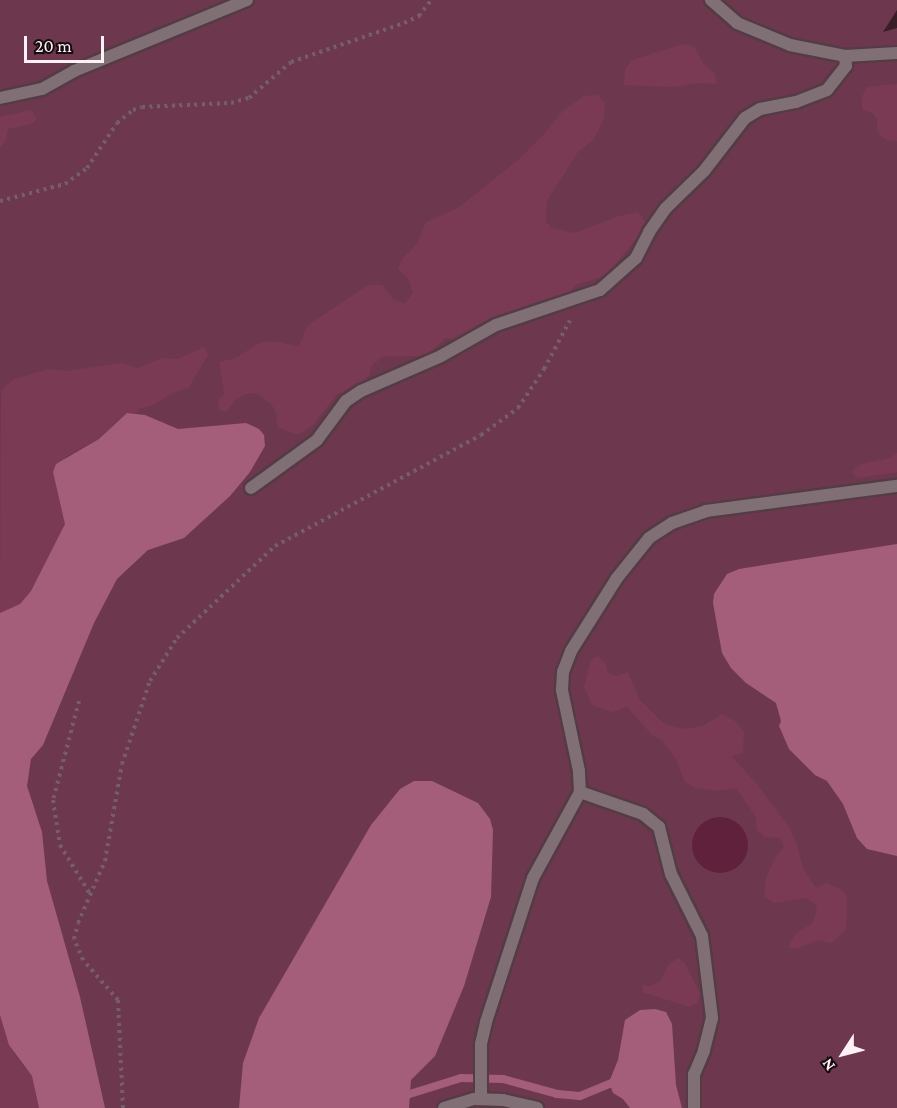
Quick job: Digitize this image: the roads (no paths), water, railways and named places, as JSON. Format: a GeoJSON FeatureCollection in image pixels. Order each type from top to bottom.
{"type":"FeatureCollection","features":[{"type":"Feature","properties":{"kind":"lane"},"geometry":{"type":"LineString","coordinates":[[0,98],[42,89],[74,71],[247,0]]}},
{"type":"Feature","properties":{"kind":"lane"},"geometry":{"type":"LineString","coordinates":[[711,0],[736,23],[790,45],[845,56],[897,53]]}},
{"type":"Feature","properties":{"kind":"lane"},"geometry":{"type":"LineString","coordinates":[[251,488],[317,440],[346,401],[361,391],[441,356],[496,325],[600,290],[636,258],[649,232],[666,208],[704,171],[745,118],[760,109],[796,102],[827,90],[846,66],[845,56]]}},
{"type":"Feature","properties":{"kind":"lane"},"geometry":{"type":"LineString","coordinates":[[481,1095],[480,1062],[486,1022],[533,878],[580,792],[577,760],[562,690],[563,672],[571,651],[617,578],[649,538],[672,523],[706,511],[897,486]]}},
{"type":"Feature","properties":{"kind":"lane"},"geometry":{"type":"LineString","coordinates":[[580,792],[643,814],[659,827],[671,874],[702,936],[712,1018],[704,1051],[694,1074],[694,1108]]}},
{"type":"Feature","properties":{"kind":"lane"},"geometry":{"type":"LineString","coordinates":[[444,1108],[481,1095],[537,1108]]}},
{"type":"Feature","properties":{"kind":"waterway"},"geometry":{"type":"LineString","coordinates":[[400,1097],[461,1078],[503,1079],[557,1094],[580,1096],[619,1080]]}}]}
